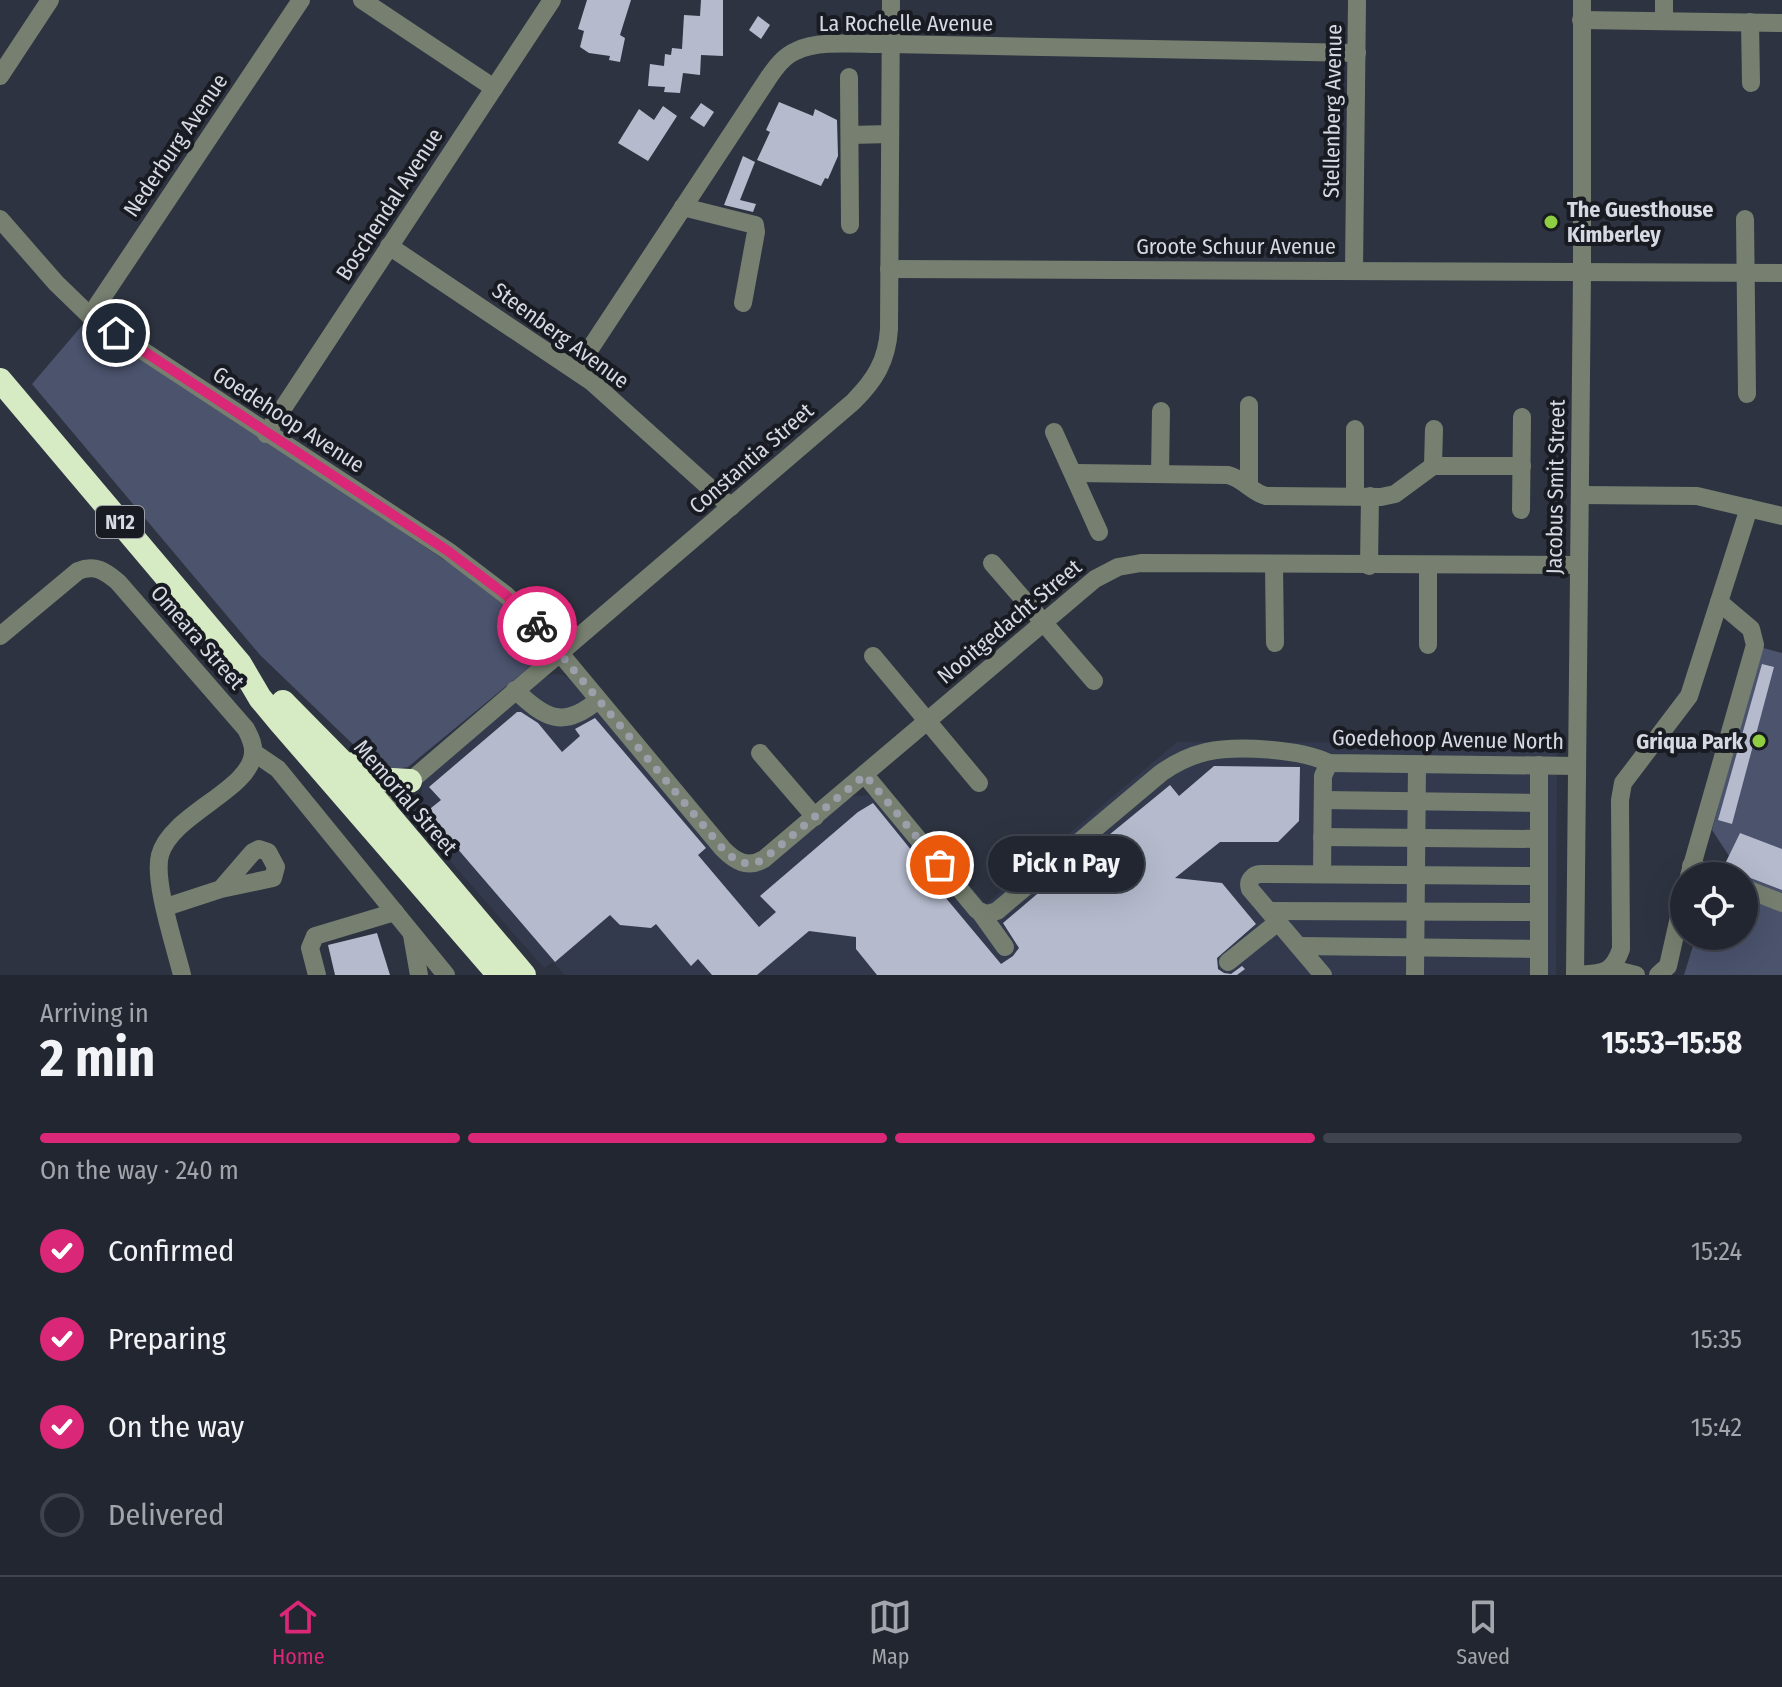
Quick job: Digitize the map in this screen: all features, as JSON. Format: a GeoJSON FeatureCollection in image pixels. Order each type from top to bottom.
{"type":"FeatureCollection","features":[{"type":"Feature","properties":{"kind":"highway","name":"Memorial Street"},"geometry":{"type":"LineString","coordinates":[[0,380],[240,664],[337,756],[373,812],[499,975]]}},
{"type":"Feature","properties":{"kind":"highway","name":"Memorial Street"},"geometry":{"type":"LineString","coordinates":[[240,664],[260,698],[373,812],[524,975]]}},
{"type":"Feature","properties":{"kind":"highway"},"geometry":{"type":"LineString","coordinates":[[281,701],[301,710],[374,779],[410,781]]}},
{"type":"Feature","properties":{"kind":"street"},"geometry":{"type":"LineString","coordinates":[[0,76],[50,0]]}},
{"type":"Feature","properties":{"kind":"street","name":"Nederburg Avenue"},"geometry":{"type":"LineString","coordinates":[[90,316],[301,0]]}},
{"type":"Feature","properties":{"kind":"street"},"geometry":{"type":"LineString","coordinates":[[362,0],[494,88]]}},
{"type":"Feature","properties":{"kind":"street","name":"Boschendal Avenue"},"geometry":{"type":"LineString","coordinates":[[266,434],[552,0]]}},
{"type":"Feature","properties":{"kind":"street","name":"Constantia Street"},"geometry":{"type":"LineString","coordinates":[[373,812],[410,781],[476,735],[515,690],[853,402],[876,377],[888,342],[891,0]]}},
{"type":"Feature","properties":{"kind":"street","name":"Stellenberg Avenue"},"geometry":{"type":"LineString","coordinates":[[1354,270],[1357,0]]}},
{"type":"Feature","properties":{"kind":"street","name":"Jacobus Smit Street"},"geometry":{"type":"LineString","coordinates":[[1575,975],[1582,0]]}},
{"type":"Feature","properties":{"kind":"street"},"geometry":{"type":"LineString","coordinates":[[1664,0],[1664,21]]}},
{"type":"Feature","properties":{"kind":"street"},"geometry":{"type":"LineString","coordinates":[[1581,20],[1782,23]]}},
{"type":"Feature","properties":{"kind":"street"},"geometry":{"type":"LineString","coordinates":[[1750,22],[1751,83]]}},
{"type":"Feature","properties":{"kind":"street","name":"La Rochelle Avenue"},"geometry":{"type":"LineString","coordinates":[[576,370],[769,77],[797,50],[817,45],[890,44],[1357,53]]}},
{"type":"Feature","properties":{"kind":"street"},"geometry":{"type":"LineString","coordinates":[[849,77],[850,225]]}},
{"type":"Feature","properties":{"kind":"street"},"geometry":{"type":"LineString","coordinates":[[850,135],[890,134]]}},
{"type":"Feature","properties":{"kind":"street"},"geometry":{"type":"LineString","coordinates":[[683,207],[755,225],[743,303]]}},
{"type":"Feature","properties":{"kind":"street","name":"Goedehoop Avenue"},"geometry":{"type":"LineString","coordinates":[[0,219],[56,283],[90,316],[448,551],[489,581],[534,622],[558,653]]}},
{"type":"Feature","properties":{"kind":"street"},"geometry":{"type":"LineString","coordinates":[[1745,219],[1747,394]]}},
{"type":"Feature","properties":{"kind":"street","name":"Steenberg Avenue"},"geometry":{"type":"LineString","coordinates":[[389,246],[576,370],[731,507]]}},
{"type":"Feature","properties":{"kind":"street","name":"Groote Schuur Avenue"},"geometry":{"type":"LineString","coordinates":[[889,269],[1782,273]]}},
{"type":"Feature","properties":{"kind":"street"},"geometry":{"type":"LineString","coordinates":[[1249,405],[1249,485]]}},
{"type":"Feature","properties":{"kind":"street"},"geometry":{"type":"LineString","coordinates":[[1160,474],[1161,411]]}},
{"type":"Feature","properties":{"kind":"street"},"geometry":{"type":"LineString","coordinates":[[1521,510],[1522,417]]}},
{"type":"Feature","properties":{"kind":"street"},"geometry":{"type":"LineString","coordinates":[[1355,429],[1369,566]]}},
{"type":"Feature","properties":{"kind":"street"},"geometry":{"type":"LineString","coordinates":[[1433,466],[1434,429]]}},
{"type":"Feature","properties":{"kind":"street"},"geometry":{"type":"LineString","coordinates":[[1054,432],[1099,532]]}},
{"type":"Feature","properties":{"kind":"street"},"geometry":{"type":"LineString","coordinates":[[1075,473],[1228,475],[1266,496],[1363,496],[1393,495],[1433,466],[1522,466]]}},
{"type":"Feature","properties":{"kind":"street"},"geometry":{"type":"LineString","coordinates":[[1580,495],[1697,496],[1782,516]]}},
{"type":"Feature","properties":{"kind":"street"},"geometry":{"type":"LineString","coordinates":[[1575,975],[1604,973],[1612,969],[1621,949],[1620,800],[1623,783],[1689,696],[1749,508]]}},
{"type":"Feature","properties":{"kind":"street"},"geometry":{"type":"LineString","coordinates":[[992,563],[1094,681]]}},
{"type":"Feature","properties":{"kind":"street","name":"Nooitgedacht Street"},"geometry":{"type":"LineString","coordinates":[[598,700],[723,849],[742,863],[758,863],[1102,573],[1124,565],[1578,565]]}},
{"type":"Feature","properties":{"kind":"street"},"geometry":{"type":"LineString","coordinates":[[1274,565],[1275,643]]}},
{"type":"Feature","properties":{"kind":"street"},"geometry":{"type":"LineString","coordinates":[[1428,566],[1428,645]]}},
{"type":"Feature","properties":{"kind":"street","name":"Omeara Street"},"geometry":{"type":"LineString","coordinates":[[0,636],[73,575],[91,568],[105,571],[238,720],[251,739],[253,752]]}},
{"type":"Feature","properties":{"kind":"street"},"geometry":{"type":"LineString","coordinates":[[1693,862],[1755,645],[1751,629],[1719,602]]}},
{"type":"Feature","properties":{"kind":"street"},"geometry":{"type":"LineString","coordinates":[[515,690],[537,709],[558,718],[577,716],[598,700],[558,653]]}},
{"type":"Feature","properties":{"kind":"street"},"geometry":{"type":"LineString","coordinates":[[873,656],[979,783]]}},
{"type":"Feature","properties":{"kind":"street","name":"Goedehoop Avenue North"},"geometry":{"type":"LineString","coordinates":[[980,912],[987,914],[997,911],[1154,778],[1180,761],[1216,750],[1287,751],[1310,755],[1329,763],[1577,766]]}},
{"type":"Feature","properties":{"kind":"street"},"geometry":{"type":"LineString","coordinates":[[182,975],[159,864],[166,842],[244,773],[253,752],[278,769],[446,975]]}},
{"type":"Feature","properties":{"kind":"street"},"geometry":{"type":"LineString","coordinates":[[760,753],[815,817]]}},
{"type":"Feature","properties":{"kind":"street"},"geometry":{"type":"LineString","coordinates":[[1322,874],[1323,773],[1329,763]]}},
{"type":"Feature","properties":{"kind":"street"},"geometry":{"type":"LineString","coordinates":[[1415,975],[1417,765]]}},
{"type":"Feature","properties":{"kind":"street"},"geometry":{"type":"LineString","coordinates":[[1539,765],[1539,975]]}},
{"type":"Feature","properties":{"kind":"street"},"geometry":{"type":"LineString","coordinates":[[865,775],[980,912],[1005,947]]}},
{"type":"Feature","properties":{"kind":"street"},"geometry":{"type":"LineString","coordinates":[[1323,800],[1539,803]]}},
{"type":"Feature","properties":{"kind":"street"},"geometry":{"type":"LineString","coordinates":[[1322,837],[1538,839]]}},
{"type":"Feature","properties":{"kind":"street"},"geometry":{"type":"LineString","coordinates":[[1323,975],[1250,889],[1249,883],[1254,876],[1537,876]]}},
{"type":"Feature","properties":{"kind":"street"},"geometry":{"type":"LineString","coordinates":[[166,907],[221,889]]}},
{"type":"Feature","properties":{"kind":"street"},"geometry":{"type":"LineString","coordinates":[[1758,894],[1782,903]]}},
{"type":"Feature","properties":{"kind":"street"},"geometry":{"type":"LineString","coordinates":[[1228,962],[1273,916],[1415,911],[1538,912]]}},
{"type":"Feature","properties":{"kind":"street"},"geometry":{"type":"LineString","coordinates":[[317,975],[310,948],[315,936],[395,912]]}},
{"type":"Feature","properties":{"kind":"street"},"geometry":{"type":"LineString","coordinates":[[412,932],[419,975]]}},
{"type":"Feature","properties":{"kind":"street"},"geometry":{"type":"LineString","coordinates":[[1299,946],[1538,949]]}},
{"type":"Feature","properties":{"kind":"street"},"geometry":{"type":"LineString","coordinates":[[1658,975],[1668,966],[1672,950]]}},
{"type":"Feature","properties":{"kind":"street"},"geometry":{"type":"LineString","coordinates":[[1612,969],[1636,975]]}},
{"type":"Feature","properties":{"kind":"shaded area"},"geometry":{"type":"Polygon","coordinates":[[[85,322],[492,592],[538,638],[540,652],[532,665],[408,767],[385,771],[260,655],[32,384],[85,322]]]}},
{"type":"Feature","properties":{"kind":"shaded area","name":"Griqua Park"},"geometry":{"type":"Polygon","coordinates":[[[1760,647],[1782,653],[1782,898],[1758,888],[1758,862],[1726,862],[1729,856],[1712,830],[1760,647]]]}},
{"type":"Feature","properties":{"kind":"shaded area"},"geometry":{"type":"Polygon","coordinates":[[[553,674],[570,680],[672,800],[738,870],[849,797],[866,795],[875,798],[886,789],[986,904],[1177,742],[1557,743],[1556,975],[565,975],[553,962],[544,968],[417,823],[423,781],[543,678],[553,674]]]}},
{"type":"Feature","properties":{"kind":"shaded area"},"geometry":{"type":"Polygon","coordinates":[[[1758,901],[1782,909],[1782,975],[1684,975],[1692,950],[1758,950],[1758,901]]]}},
{"type":"Feature","properties":{"kind":"building"},"geometry":{"type":"Polygon","coordinates":[[[587,0],[631,0],[620,35],[625,38],[620,62],[609,60],[610,56],[589,53],[580,47],[584,31],[578,29],[587,0]]]}},
{"type":"Feature","properties":{"kind":"building"},"geometry":{"type":"Polygon","coordinates":[[[701,0],[723,0],[723,56],[701,55],[700,75],[683,73],[680,93],[664,92],[665,87],[648,86],[650,64],[664,66],[665,54],[671,55],[672,48],[682,49],[684,15],[700,16],[701,0]]]}},
{"type":"Feature","properties":{"kind":"building"},"geometry":{"type":"Polygon","coordinates":[[[758,16],[770,25],[761,39],[749,30],[758,16]]]}},
{"type":"Feature","properties":{"kind":"building"},"geometry":{"type":"Polygon","coordinates":[[[779,102],[813,116],[815,109],[837,120],[838,156],[828,179],[825,178],[821,186],[757,160],[779,102]]]}},
{"type":"Feature","properties":{"kind":"building"},"geometry":{"type":"Polygon","coordinates":[[[701,103],[714,112],[704,127],[690,118],[701,103]]]}},
{"type":"Feature","properties":{"kind":"building"},"geometry":{"type":"Polygon","coordinates":[[[663,106],[677,116],[648,161],[618,143],[639,109],[654,120],[663,106]]]}},
{"type":"Feature","properties":{"kind":"building"},"geometry":{"type":"Polygon","coordinates":[[[743,156],[755,162],[740,200],[756,204],[753,212],[724,205],[743,156]]]}},
{"type":"Feature","properties":{"kind":"building"},"geometry":{"type":"Polygon","coordinates":[[[1762,664],[1774,667],[1732,824],[1718,820],[1762,664]]]}},
{"type":"Feature","properties":{"kind":"building"},"geometry":{"type":"Polygon","coordinates":[[[517,712],[538,723],[562,752],[580,736],[575,729],[595,718],[706,848],[698,855],[759,927],[776,912],[760,896],[858,812],[873,803],[912,851],[908,854],[929,878],[932,875],[943,888],[940,891],[1001,964],[1019,948],[1003,923],[1170,785],[1179,796],[1214,766],[1300,767],[1299,821],[1278,842],[1220,842],[1175,878],[1222,883],[1256,924],[1217,958],[1218,969],[1224,973],[1231,974],[1242,966],[1245,969],[1237,975],[877,975],[856,949],[856,937],[809,931],[757,975],[712,975],[698,959],[691,966],[656,924],[651,928],[620,925],[610,915],[555,962],[426,812],[441,800],[429,787],[517,712]]]}},
{"type":"Feature","properties":{"kind":"building"},"geometry":{"type":"Polygon","coordinates":[[[1740,833],[1782,849],[1782,890],[1758,881],[1758,862],[1726,862],[1740,833]]]}},
{"type":"Feature","properties":{"kind":"building"},"geometry":{"type":"Polygon","coordinates":[[[377,933],[390,975],[335,975],[328,945],[377,933]]]}},
{"type":"Feature","properties":{"kind":"way so far"},"geometry":{"type":"LineString","coordinates":[[537,626],[736,861],[753,864],[764,859],[865,775],[940,865]]}},
{"type":"Feature","properties":{"kind":"place","name":"The Guesthouse Kimberley"},"geometry":{"type":"Point","coordinates":[1551,222]}},
{"type":"Feature","properties":{"kind":"place","name":"Griqua Park"},"geometry":{"type":"Point","coordinates":[1759,741]}},
{"type":"Feature","properties":{"kind":"place","name":"Pick n Pay"},"geometry":{"type":"Point","coordinates":[940,865]}},
{"type":"Feature","properties":{"kind":"route"},"geometry":{"type":"LineString","coordinates":[[116,333],[448,551],[506,595],[537,626]]}}]}
